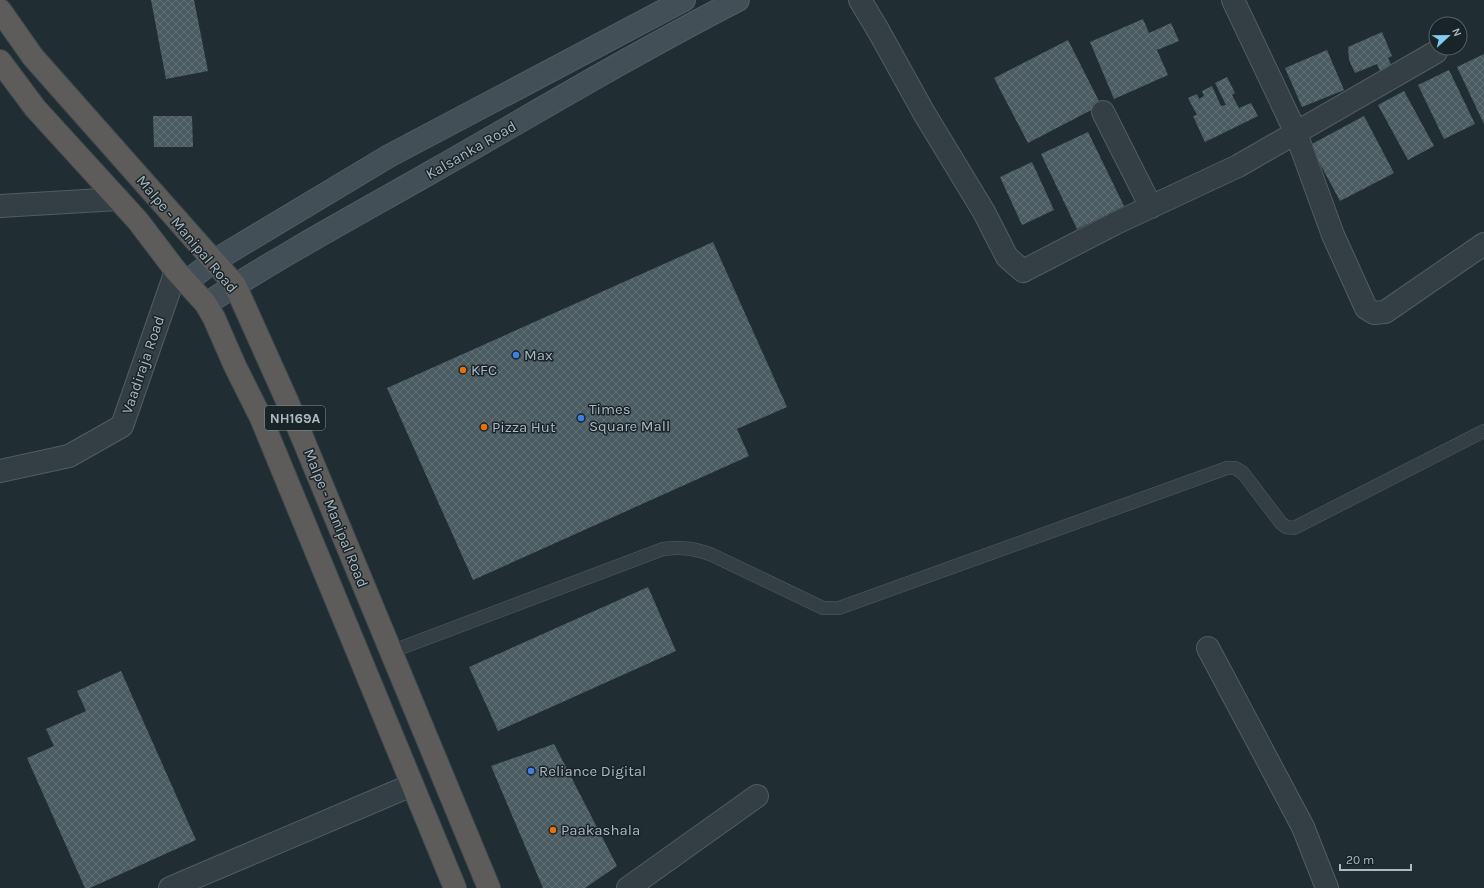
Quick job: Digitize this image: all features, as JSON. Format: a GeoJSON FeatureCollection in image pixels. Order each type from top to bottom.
{"type":"FeatureCollection","features":[{"type":"Feature","properties":{"kind":"highway","name":"Malpe - Manipal Road"},"geometry":{"type":"LineString","coordinates":[[0,10],[33,56],[235,285],[288,403],[489,888]]}},
{"type":"Feature","properties":{"kind":"highway","name":"Malpe - Manipal Road"},"geometry":{"type":"LineString","coordinates":[[0,61],[35,108],[138,221],[181,276],[206,304],[214,318],[235,366],[261,418],[455,888]]}},
{"type":"Feature","properties":{"kind":"main road"},"geometry":{"type":"LineString","coordinates":[[181,276],[214,261],[389,156],[684,0]]}},
{"type":"Feature","properties":{"kind":"main road","name":"Kalsanka Road"},"geometry":{"type":"LineString","coordinates":[[206,304],[235,285],[550,104],[738,0]]}},
{"type":"Feature","properties":{"kind":"street"},"geometry":{"type":"LineString","coordinates":[[860,0],[924,113],[984,212],[1007,257],[1023,270],[1150,207],[1238,166],[1429,56]]}},
{"type":"Feature","properties":{"kind":"street"},"geometry":{"type":"LineString","coordinates":[[1233,0],[1296,133],[1333,235],[1366,308],[1374,313],[1385,312],[1484,244]]}},
{"type":"Feature","properties":{"kind":"street"},"geometry":{"type":"LineString","coordinates":[[1102,112],[1150,207]]}},
{"type":"Feature","properties":{"kind":"street"},"geometry":{"type":"LineString","coordinates":[[0,206],[118,199]]}},
{"type":"Feature","properties":{"kind":"street","name":"Vaadiraja Road"},"geometry":{"type":"LineString","coordinates":[[0,471],[69,456],[122,426],[181,276]]}},
{"type":"Feature","properties":{"kind":"street"},"geometry":{"type":"LineString","coordinates":[[1208,648],[1304,827],[1327,888]]}},
{"type":"Feature","properties":{"kind":"street"},"geometry":{"type":"LineString","coordinates":[[170,888],[412,785]]}},
{"type":"Feature","properties":{"kind":"street"},"geometry":{"type":"LineString","coordinates":[[628,888],[756,796]]}},
{"type":"Feature","properties":{"kind":"lane"},"geometry":{"type":"LineString","coordinates":[[390,652],[663,549],[680,547],[694,548],[710,554],[822,608],[839,608],[1227,468],[1235,468],[1243,473],[1281,523],[1286,527],[1294,528],[1484,431]]}},
{"type":"Feature","properties":{"kind":"building"},"geometry":{"type":"Polygon","coordinates":[[[151,0],[194,0],[208,71],[166,79],[151,0]]]}},
{"type":"Feature","properties":{"kind":"building"},"geometry":{"type":"Polygon","coordinates":[[[1143,19],[1149,33],[1171,23],[1179,41],[1157,50],[1168,75],[1114,99],[1090,42],[1143,19]]]}},
{"type":"Feature","properties":{"kind":"building"},"geometry":{"type":"Polygon","coordinates":[[[1382,32],[1392,56],[1388,58],[1394,72],[1383,77],[1377,64],[1355,73],[1349,60],[1348,47],[1382,32]]]}},
{"type":"Feature","properties":{"kind":"building"},"geometry":{"type":"Polygon","coordinates":[[[1068,40],[1101,105],[1028,143],[994,78],[1068,40]]]}},
{"type":"Feature","properties":{"kind":"building"},"geometry":{"type":"Polygon","coordinates":[[[1327,50],[1344,90],[1302,107],[1285,68],[1327,50]]]}},
{"type":"Feature","properties":{"kind":"building"},"geometry":{"type":"Polygon","coordinates":[[[1484,54],[1484,124],[1457,67],[1484,54]]]}},
{"type":"Feature","properties":{"kind":"building"},"geometry":{"type":"Polygon","coordinates":[[[1449,70],[1475,124],[1444,139],[1418,85],[1449,70]]]}},
{"type":"Feature","properties":{"kind":"building"},"geometry":{"type":"Polygon","coordinates":[[[1227,77],[1235,93],[1232,95],[1239,108],[1251,103],[1258,116],[1205,142],[1193,116],[1197,115],[1188,98],[1197,94],[1199,99],[1204,96],[1202,91],[1212,86],[1221,106],[1226,105],[1215,83],[1227,77]]]}},
{"type":"Feature","properties":{"kind":"building"},"geometry":{"type":"Polygon","coordinates":[[[1404,91],[1434,146],[1408,160],[1378,105],[1404,91]]]}},
{"type":"Feature","properties":{"kind":"building"},"geometry":{"type":"Polygon","coordinates":[[[153,116],[192,116],[193,147],[154,147],[153,116]]]}},
{"type":"Feature","properties":{"kind":"building"},"geometry":{"type":"Polygon","coordinates":[[[1364,116],[1394,173],[1340,201],[1310,145],[1364,116]]]}},
{"type":"Feature","properties":{"kind":"building"},"geometry":{"type":"Polygon","coordinates":[[[1088,132],[1124,206],[1077,229],[1041,154],[1088,132]]]}},
{"type":"Feature","properties":{"kind":"building"},"geometry":{"type":"Polygon","coordinates":[[[1032,162],[1054,210],[1022,225],[1000,177],[1032,162]]]}},
{"type":"Feature","properties":{"kind":"building","name":"Times Square Mall"},"geometry":{"type":"Polygon","coordinates":[[[713,242],[787,407],[737,429],[749,456],[473,580],[387,388],[713,242]]]}},
{"type":"Feature","properties":{"kind":"building"},"geometry":{"type":"Polygon","coordinates":[[[648,587],[676,651],[498,731],[469,667],[648,587]]]}},
{"type":"Feature","properties":{"kind":"building"},"geometry":{"type":"Polygon","coordinates":[[[121,671],[196,840],[90,888],[85,888],[27,758],[54,746],[46,729],[86,711],[77,691],[121,671]]]}},
{"type":"Feature","properties":{"kind":"building"},"geometry":{"type":"Polygon","coordinates":[[[554,744],[617,866],[585,888],[543,888],[491,766],[554,744]]]}},
{"type":"Feature","properties":{"kind":"place","name":"Max"},"geometry":{"type":"Point","coordinates":[516,355]}},
{"type":"Feature","properties":{"kind":"place","name":"KFC"},"geometry":{"type":"Point","coordinates":[463,370]}},
{"type":"Feature","properties":{"kind":"place","name":"Times Square Mall"},"geometry":{"type":"Point","coordinates":[581,418]}},
{"type":"Feature","properties":{"kind":"place","name":"Pizza Hut"},"geometry":{"type":"Point","coordinates":[484,427]}},
{"type":"Feature","properties":{"kind":"place","name":"Reliance Digital"},"geometry":{"type":"Point","coordinates":[531,771]}},
{"type":"Feature","properties":{"kind":"place","name":"Paakashala"},"geometry":{"type":"Point","coordinates":[553,830]}}]}
